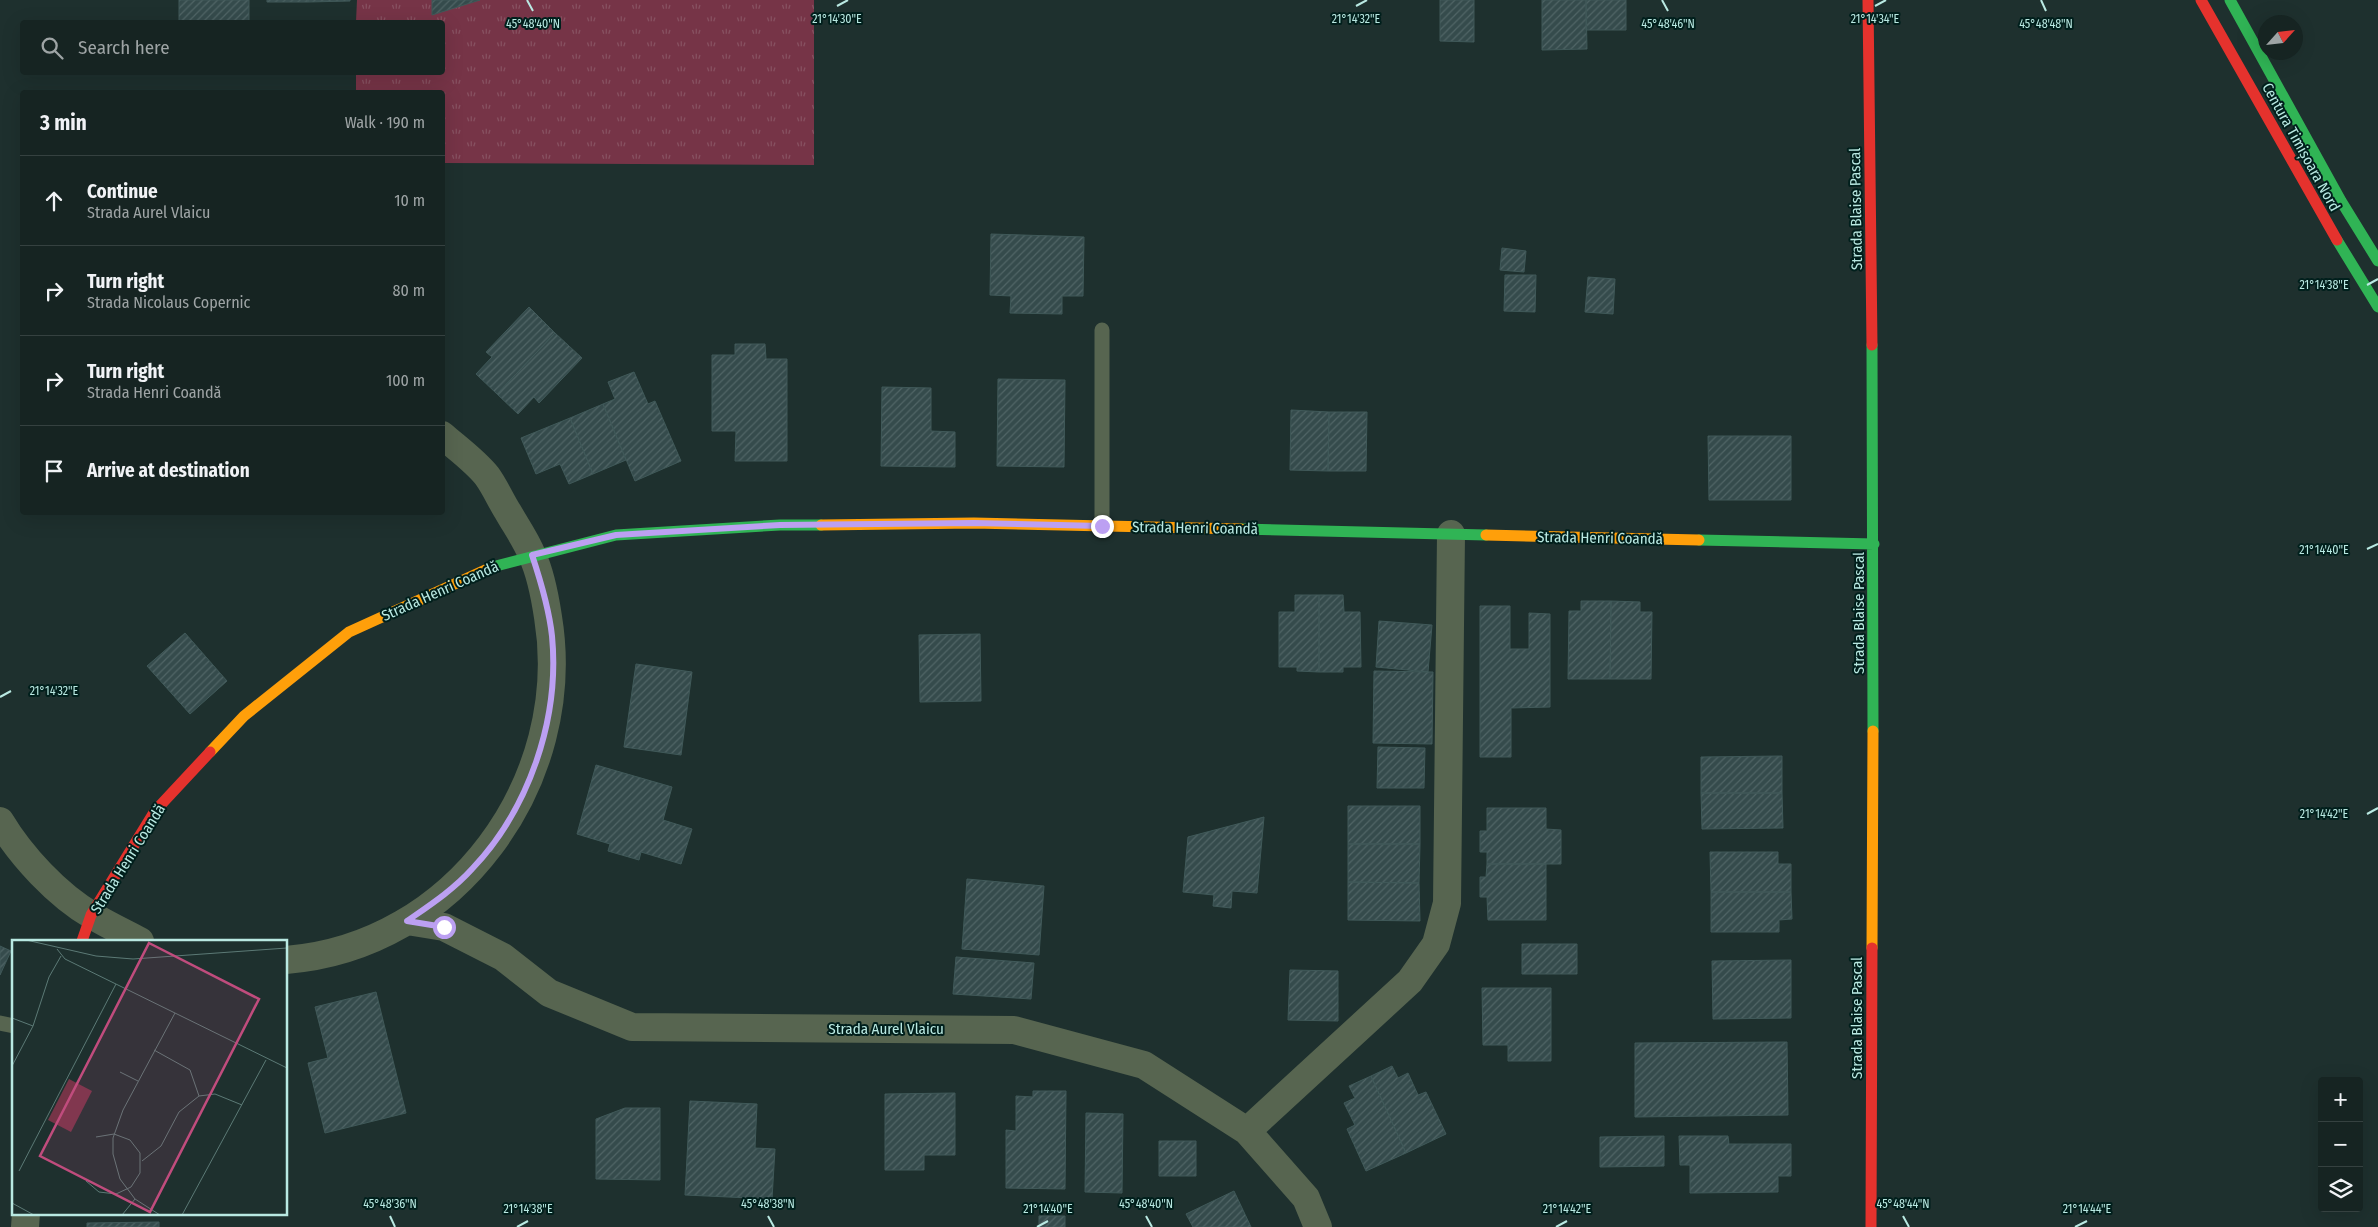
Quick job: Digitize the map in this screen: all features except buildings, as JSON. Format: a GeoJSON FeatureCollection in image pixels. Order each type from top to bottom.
{"type":"FeatureCollection","features":[{"type":"Feature","properties":{"kind":"street","name":"Strada Blaise Pascal"},"geometry":{"type":"LineString","coordinates":[[1868,0],[1874,544],[1871,1227]]}},
{"type":"Feature","properties":{"kind":"street","name":"Centura Timișoara Nord"},"geometry":{"type":"LineString","coordinates":[[2201,0],[2320,214],[2378,307]]}},
{"type":"Feature","properties":{"kind":"street","name":"Centura Timișoara Nord"},"geometry":{"type":"LineString","coordinates":[[2230,0],[2341,201],[2378,261]]}},
{"type":"Feature","properties":{"kind":"street"},"geometry":{"type":"LineString","coordinates":[[288,960],[304,959],[357,945],[407,921],[441,898],[472,869],[498,836],[520,800],[537,761],[548,721],[552,670],[552,637],[545,596],[532,555],[487,476],[445,438]]}},
{"type":"Feature","properties":{"kind":"street","name":"Strada Henri Coandă"},"geometry":{"type":"LineString","coordinates":[[82,940],[91,915],[155,811],[251,710],[349,632],[491,567],[616,535],[780,525],[974,523],[1874,544]]}},
{"type":"Feature","properties":{"kind":"street"},"geometry":{"type":"LineString","coordinates":[[1247,1131],[1410,981],[1436,944],[1447,903],[1451,534]]}},
{"type":"Feature","properties":{"kind":"street"},"geometry":{"type":"LineString","coordinates":[[0,821],[11,839],[48,881],[91,915],[138,940]]}},
{"type":"Feature","properties":{"kind":"street","name":"Strada Aurel Vlaicu"},"geometry":{"type":"LineString","coordinates":[[407,921],[444,927],[503,957],[549,994],[632,1027],[1014,1030],[1144,1065],[1247,1131],[1306,1198],[1318,1227]]}},
{"type":"Feature","properties":{"kind":"street"},"geometry":{"type":"LineString","coordinates":[[25,1227],[26,1214]]}},
{"type":"Feature","properties":{"kind":"lane"},"geometry":{"type":"LineString","coordinates":[[1102,330],[1102,526]]}},
{"type":"Feature","properties":{"kind":"green space"},"geometry":{"type":"Polygon","coordinates":[[[357,0],[814,0],[814,165],[445,163],[445,90],[356,90],[356,75],[445,75],[445,20],[356,20],[357,0]]]}},
{"type":"Feature","properties":{"kind":"traffic: fast"},"geometry":{"type":"LineString","coordinates":[[2230,0],[2341,201],[2378,261]]}},
{"type":"Feature","properties":{"kind":"traffic: fast"},"geometry":{"type":"LineString","coordinates":[[2337,240],[2378,307]]}},
{"type":"Feature","properties":{"kind":"traffic: fast"},"geometry":{"type":"LineString","coordinates":[[1872,345],[1873,731]]}},
{"type":"Feature","properties":{"kind":"traffic: fast"},"geometry":{"type":"LineString","coordinates":[[492,567],[616,535],[780,525],[821,525]]}},
{"type":"Feature","properties":{"kind":"traffic: fast"},"geometry":{"type":"LineString","coordinates":[[1241,529],[1486,535]]}},
{"type":"Feature","properties":{"kind":"traffic: fast"},"geometry":{"type":"LineString","coordinates":[[1699,540],[1874,544]]}},
{"type":"Feature","properties":{"kind":"traffic: slow"},"geometry":{"type":"LineString","coordinates":[[821,525],[974,523],[1241,529]]}},
{"type":"Feature","properties":{"kind":"traffic: slow"},"geometry":{"type":"LineString","coordinates":[[1486,535],[1699,540]]}},
{"type":"Feature","properties":{"kind":"traffic: slow"},"geometry":{"type":"LineString","coordinates":[[210,752],[244,716],[349,632],[492,567]]}},
{"type":"Feature","properties":{"kind":"traffic: slow"},"geometry":{"type":"LineString","coordinates":[[1872,948],[1873,731]]}},
{"type":"Feature","properties":{"kind":"traffic: jam"},"geometry":{"type":"LineString","coordinates":[[1868,0],[1872,345]]}},
{"type":"Feature","properties":{"kind":"traffic: jam"},"geometry":{"type":"LineString","coordinates":[[2201,0],[2337,240]]}},
{"type":"Feature","properties":{"kind":"traffic: jam"},"geometry":{"type":"LineString","coordinates":[[82,940],[91,915],[155,811],[210,752]]}},
{"type":"Feature","properties":{"kind":"traffic: jam"},"geometry":{"type":"LineString","coordinates":[[1871,1227],[1872,948]]}},
{"type":"Feature","properties":{"kind":"route"},"geometry":{"type":"LineString","coordinates":[[444,927],[407,921],[441,898],[472,869],[498,836],[520,800],[537,761],[548,721],[552,679],[552,637],[545,596],[532,555],[616,535],[780,525],[974,523],[1102,526]]}}]}
